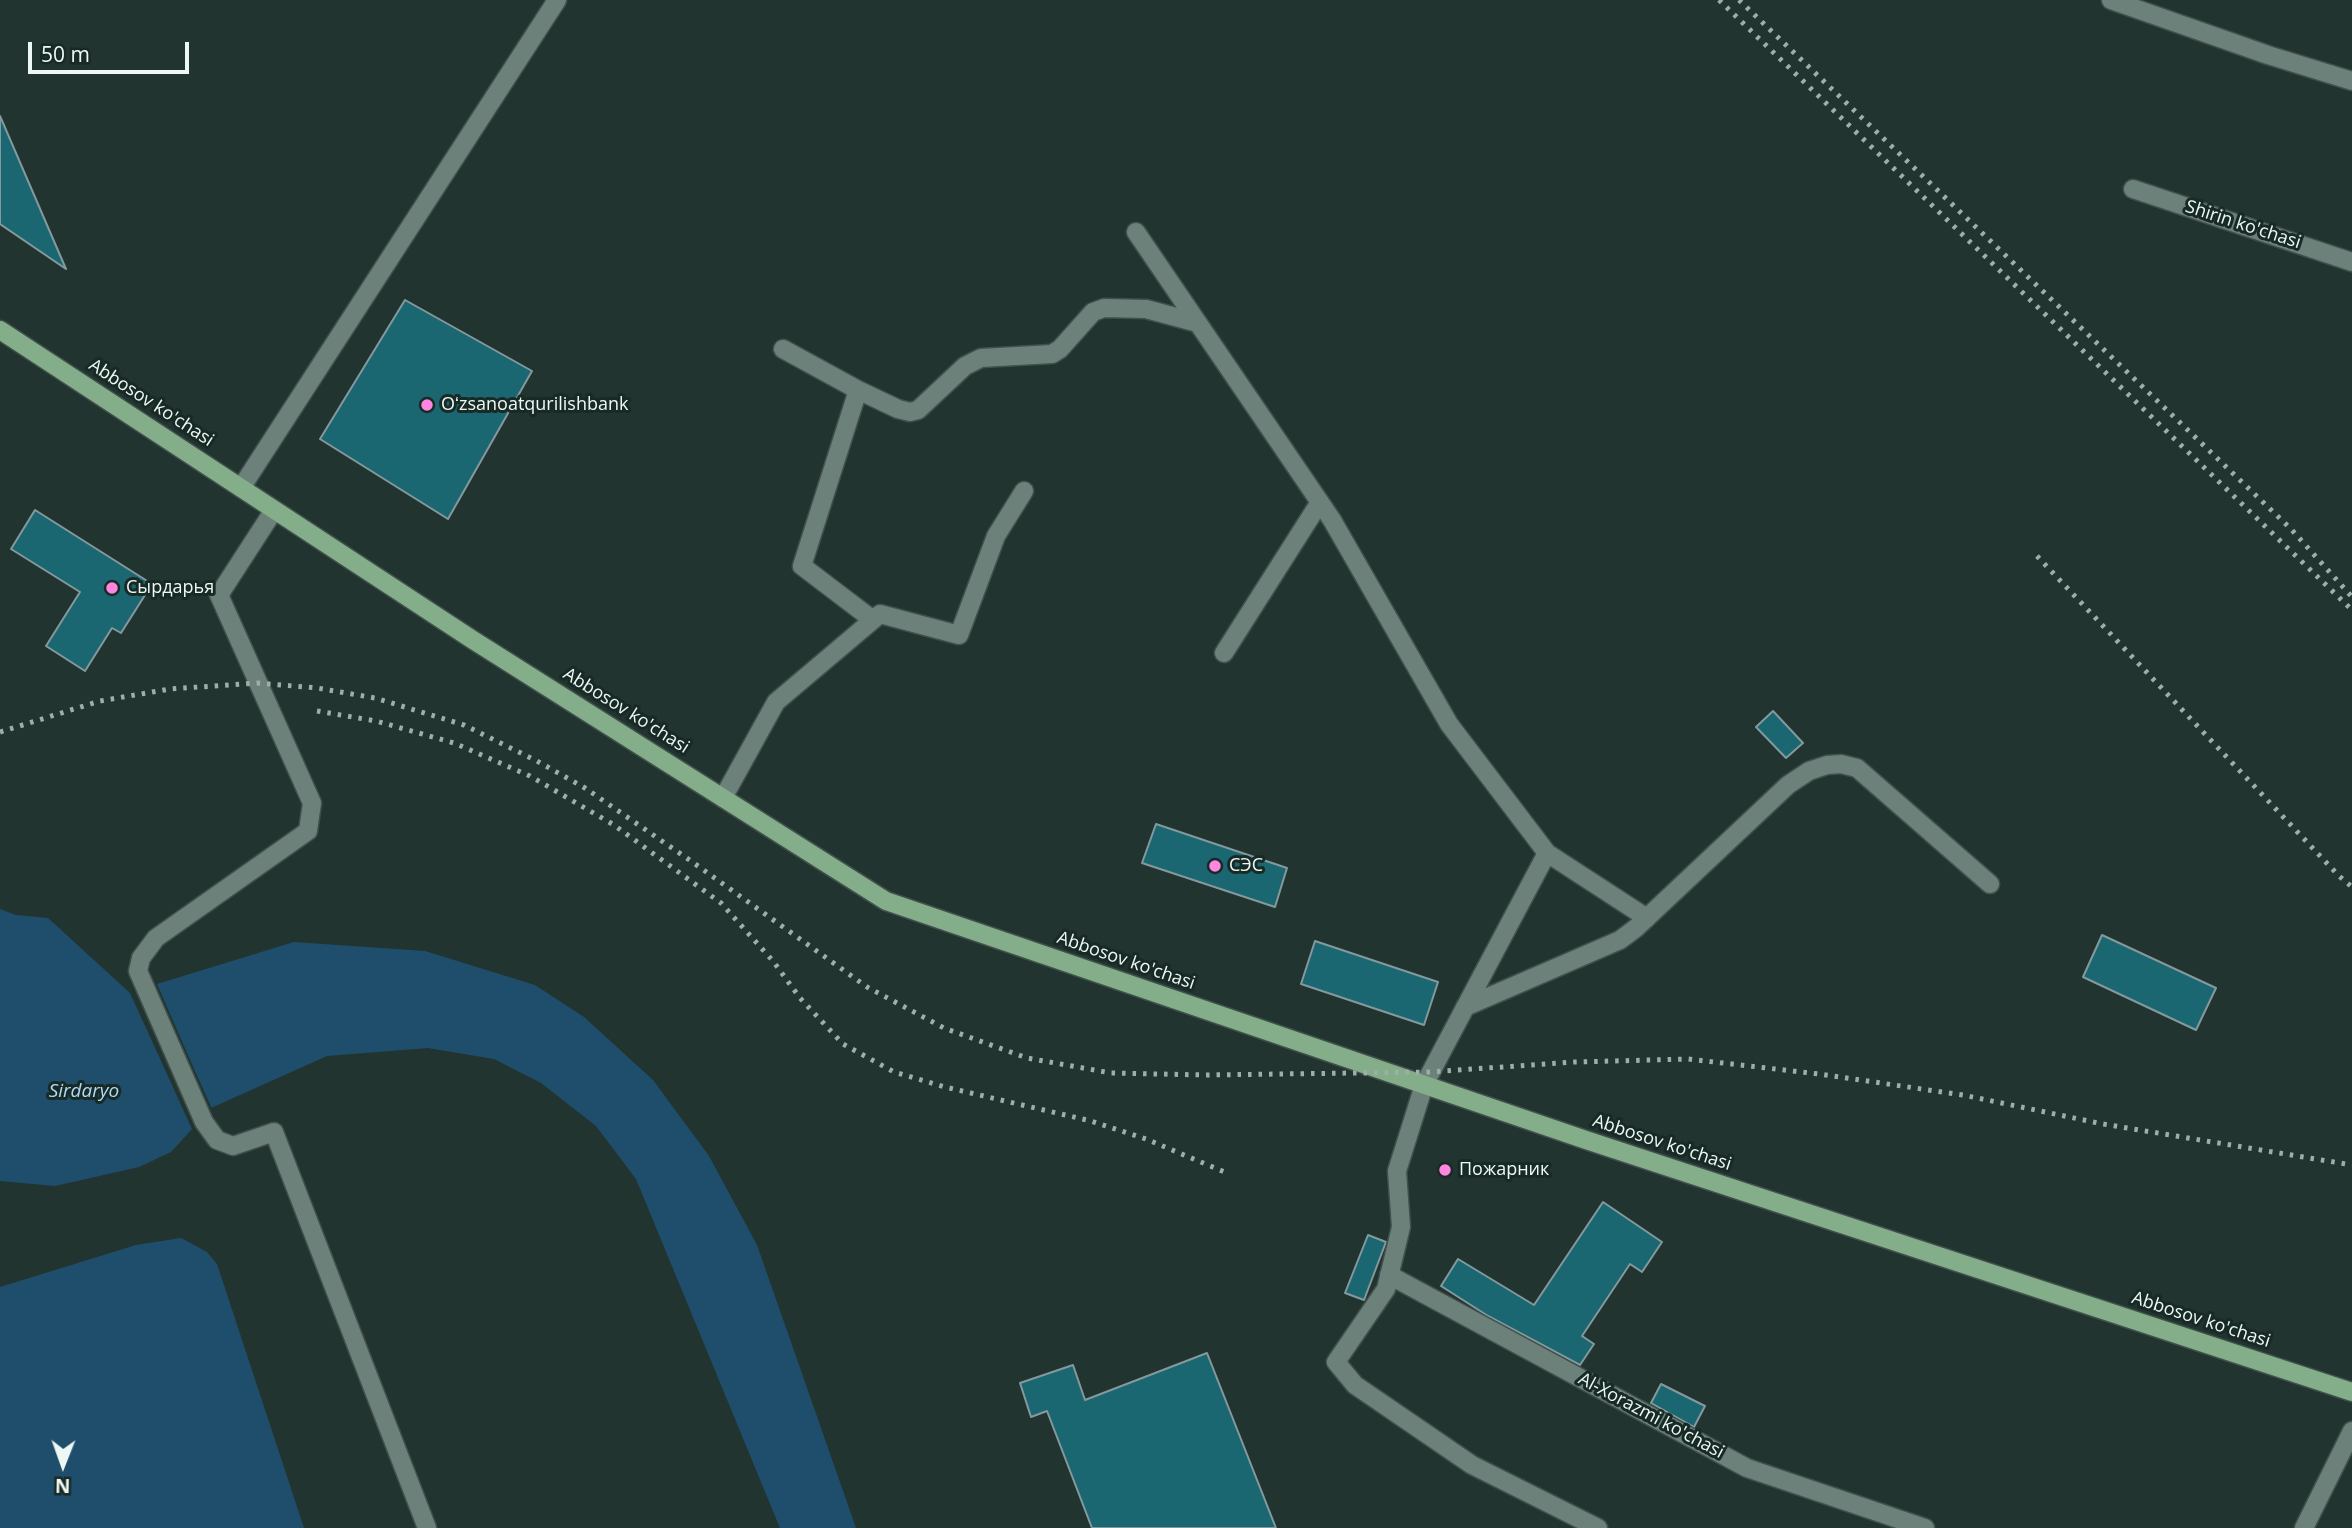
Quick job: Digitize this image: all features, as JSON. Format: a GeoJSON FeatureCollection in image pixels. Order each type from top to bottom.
{"type":"FeatureCollection","features":[{"type":"Feature","properties":{"kind":"main road","name":"Abbosov ko'chasi"},"geometry":{"type":"LineString","coordinates":[[0,330],[485,647],[886,901],[1424,1085],[2352,1392]]}},
{"type":"Feature","properties":{"kind":"street"},"geometry":{"type":"LineString","coordinates":[[241,488],[557,0]]}},
{"type":"Feature","properties":{"kind":"street"},"geometry":{"type":"LineString","coordinates":[[2111,0],[2268,55],[2352,81]]}},
{"type":"Feature","properties":{"kind":"street","name":"Shirin ko'chasi"},"geometry":{"type":"LineString","coordinates":[[2133,189],[2352,262]]}},
{"type":"Feature","properties":{"kind":"street"},"geometry":{"type":"LineString","coordinates":[[1136,232],[1320,502],[1448,724],[1547,853],[1647,918]]}},
{"type":"Feature","properties":{"kind":"street"},"geometry":{"type":"LineString","coordinates":[[783,349],[858,390],[909,412],[918,410],[965,366],[981,359],[1052,354],[1060,349],[1093,312],[1104,307],[1146,309],[1198,323]]}},
{"type":"Feature","properties":{"kind":"street"},"geometry":{"type":"LineString","coordinates":[[858,390],[802,566],[873,620]]}},
{"type":"Feature","properties":{"kind":"street"},"geometry":{"type":"LineString","coordinates":[[723,798],[776,702],[880,614],[959,635],[996,537],[1024,491]]}},
{"type":"Feature","properties":{"kind":"street"},"geometry":{"type":"LineString","coordinates":[[1224,653],[1320,502]]}},
{"type":"Feature","properties":{"kind":"street"},"geometry":{"type":"LineString","coordinates":[[274,509],[219,595],[312,803],[308,831],[156,938],[141,958],[138,971],[204,1122],[217,1140],[233,1146],[274,1132],[427,1528]]}},
{"type":"Feature","properties":{"kind":"street"},"geometry":{"type":"LineString","coordinates":[[1465,1007],[1619,940],[1647,918],[1788,785],[1809,771],[1827,765],[1841,764],[1857,768],[1990,884]]}},
{"type":"Feature","properties":{"kind":"street"},"geometry":{"type":"LineString","coordinates":[[1547,853],[1424,1085],[1398,1171],[1401,1227],[1386,1289],[1336,1362],[1355,1385],[1472,1465],[1598,1528]]}},
{"type":"Feature","properties":{"kind":"street","name":"Al-Xorazmi ko'chasi"},"geometry":{"type":"LineString","coordinates":[[1389,1275],[1746,1468],[1925,1528]]}},
{"type":"Feature","properties":{"kind":"street"},"geometry":{"type":"LineString","coordinates":[[2304,1528],[2352,1431]]}},
{"type":"Feature","properties":{"kind":"water","name":"Sirdaryo"},"geometry":{"type":"Polygon","coordinates":[[[0,909],[16,915],[48,918],[130,993],[192,1129],[171,1152],[139,1167],[55,1186],[0,1181],[0,909]]]}},
{"type":"Feature","properties":{"kind":"water"},"geometry":{"type":"Polygon","coordinates":[[[294,942],[425,951],[535,985],[584,1017],[653,1080],[709,1156],[757,1245],[856,1528],[780,1528],[636,1179],[596,1126],[541,1083],[494,1059],[428,1048],[327,1056],[211,1108],[157,984],[294,942]]]}},
{"type":"Feature","properties":{"kind":"water"},"geometry":{"type":"Polygon","coordinates":[[[181,1238],[207,1252],[217,1264],[304,1528],[0,1528],[0,1287],[136,1245],[181,1238]]]}},
{"type":"Feature","properties":{"kind":"pier"},"geometry":{"type":"Polygon","coordinates":[[[154,982],[213,1111],[208,1110],[154,982]]]}},
{"type":"Feature","properties":{"kind":"building"},"geometry":{"type":"Polygon","coordinates":[[[0,116],[66,269],[0,224],[0,116]]]}},
{"type":"Feature","properties":{"kind":"building","name":"Oʻzsanoatqurilishbank"},"geometry":{"type":"Polygon","coordinates":[[[405,300],[532,371],[448,519],[320,439],[405,300]]]}},
{"type":"Feature","properties":{"kind":"building","name":"Сырдарья"},"geometry":{"type":"Polygon","coordinates":[[[35,510],[152,584],[121,633],[112,628],[85,671],[46,646],[80,592],[11,549],[35,510]]]}},
{"type":"Feature","properties":{"kind":"building"},"geometry":{"type":"Polygon","coordinates":[[[1773,711],[1803,743],[1786,758],[1756,727],[1773,711]]]}},
{"type":"Feature","properties":{"kind":"building","name":"СЭС"},"geometry":{"type":"Polygon","coordinates":[[[1156,824],[1287,868],[1275,907],[1142,863],[1156,824]]]}},
{"type":"Feature","properties":{"kind":"building"},"geometry":{"type":"Polygon","coordinates":[[[2102,935],[2216,988],[2196,1030],[2083,977],[2102,935]]]}},
{"type":"Feature","properties":{"kind":"building"},"geometry":{"type":"Polygon","coordinates":[[[1315,941],[1438,982],[1424,1025],[1301,984],[1315,941]]]}},
{"type":"Feature","properties":{"kind":"building"},"geometry":{"type":"Polygon","coordinates":[[[1603,1202],[1662,1242],[1642,1272],[1630,1264],[1582,1336],[1594,1344],[1580,1365],[1488,1316],[1441,1286],[1458,1259],[1534,1305],[1603,1202]]]}},
{"type":"Feature","properties":{"kind":"building"},"geometry":{"type":"Polygon","coordinates":[[[1368,1235],[1386,1242],[1364,1300],[1345,1293],[1368,1235]]]}},
{"type":"Feature","properties":{"kind":"building"},"geometry":{"type":"Polygon","coordinates":[[[1207,1353],[1276,1528],[1092,1528],[1047,1411],[1031,1417],[1020,1383],[1073,1365],[1085,1400],[1207,1353]]]}},
{"type":"Feature","properties":{"kind":"building"},"geometry":{"type":"Polygon","coordinates":[[[1661,1384],[1705,1406],[1694,1427],[1651,1403],[1661,1384]]]}},
{"type":"Feature","properties":{"kind":"railway"},"geometry":{"type":"LineString","coordinates":[[1719,0],[2352,610]]}},
{"type":"Feature","properties":{"kind":"railway"},"geometry":{"type":"LineString","coordinates":[[1739,0],[2291,529],[2352,597]]}},
{"type":"Feature","properties":{"kind":"railway"},"geometry":{"type":"LineString","coordinates":[[2037,556],[2352,887]]}},
{"type":"Feature","properties":{"kind":"railway"},"geometry":{"type":"LineString","coordinates":[[0,732],[100,701],[170,689],[257,683],[317,688],[375,698],[464,725],[585,788],[867,987],[944,1028],[1027,1058],[1111,1073],[1206,1075],[1429,1072],[1575,1062],[1688,1059],[1819,1074],[1963,1095],[2103,1124],[2352,1165]]}},
{"type":"Feature","properties":{"kind":"railway"},"geometry":{"type":"LineString","coordinates":[[317,711],[376,721],[454,743],[530,776],[614,825],[721,903],[773,961],[800,998],[843,1044],[894,1072],[945,1087],[1091,1121],[1146,1139],[1227,1173]]}},
{"type":"Feature","properties":{"kind":"place","name":"Oʻzsanoatqurilishbank"},"geometry":{"type":"Point","coordinates":[427,405]}},
{"type":"Feature","properties":{"kind":"place","name":"Сырдарья"},"geometry":{"type":"Point","coordinates":[112,588]}},
{"type":"Feature","properties":{"kind":"place","name":"СЭС"},"geometry":{"type":"Point","coordinates":[1215,866]}},
{"type":"Feature","properties":{"kind":"place","name":"Пожарник"},"geometry":{"type":"Point","coordinates":[1445,1170]}}]}
